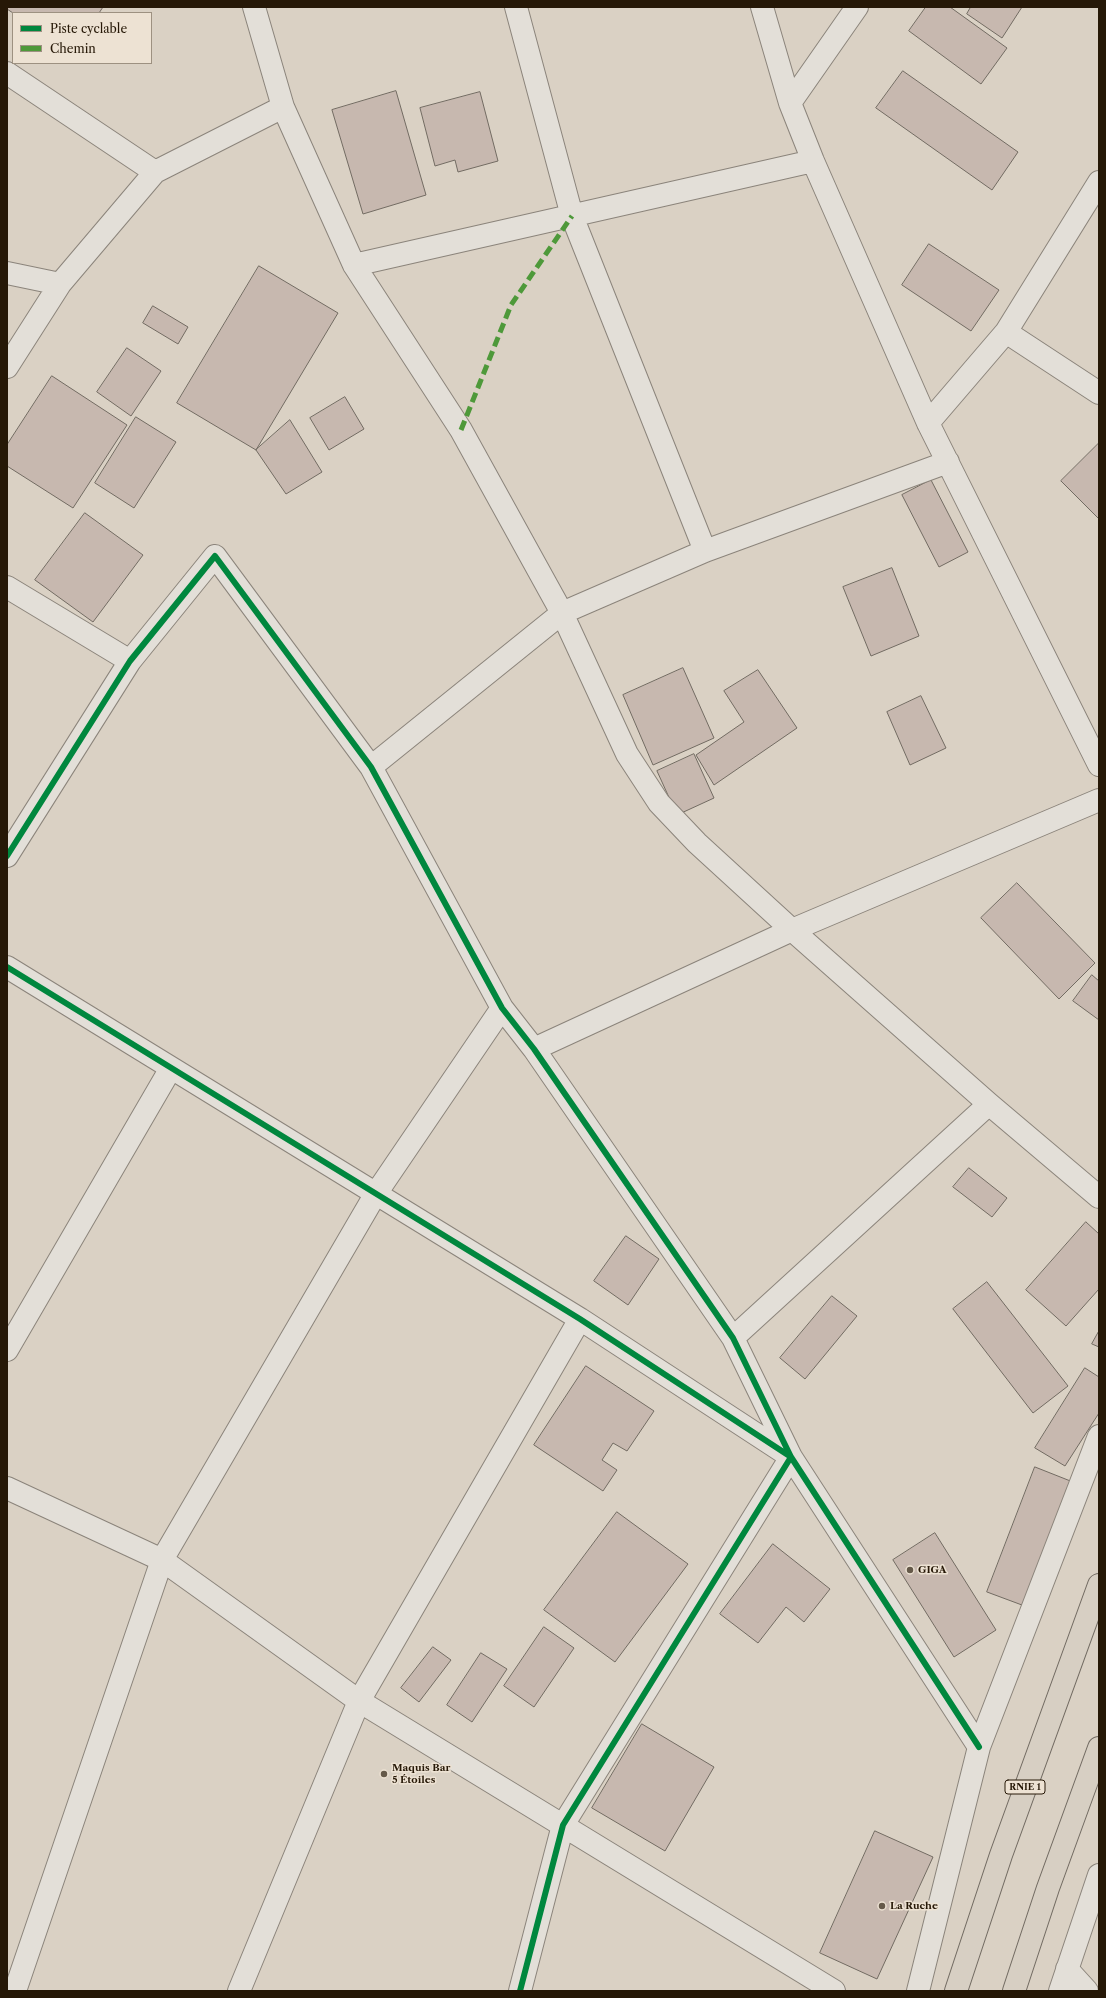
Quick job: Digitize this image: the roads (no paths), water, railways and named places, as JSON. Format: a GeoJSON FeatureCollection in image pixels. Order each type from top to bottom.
{"type":"FeatureCollection","features":[{"type":"Feature","properties":{"kind":"highway","name":"RNIE 1"},"geometry":{"type":"LineString","coordinates":[[956,1991],[1001,1855],[1099,1585]]}},
{"type":"Feature","properties":{"kind":"highway"},"geometry":{"type":"LineString","coordinates":[[1014,1991],[1048,1888],[1099,1748]]}},
{"type":"Feature","properties":{"kind":"street"},"geometry":{"type":"LineString","coordinates":[[254,7],[283,107],[354,265],[461,430],[562,613],[627,754],[660,803],[697,843],[792,930],[989,1104],[1099,1197]]}},
{"type":"Feature","properties":{"kind":"street"},"geometry":{"type":"LineString","coordinates":[[516,7],[572,216],[704,551]]}},
{"type":"Feature","properties":{"kind":"street"},"geometry":{"type":"LineString","coordinates":[[762,7],[790,103],[813,161],[928,423],[1099,765]]}},
{"type":"Feature","properties":{"kind":"street"},"geometry":{"type":"LineString","coordinates":[[790,103],[857,7]]}},
{"type":"Feature","properties":{"kind":"street"},"geometry":{"type":"LineString","coordinates":[[7,73],[155,172]]}},
{"type":"Feature","properties":{"kind":"street"},"geometry":{"type":"LineString","coordinates":[[7,367],[60,284],[155,172],[283,107]]}},
{"type":"Feature","properties":{"kind":"street"},"geometry":{"type":"LineString","coordinates":[[354,265],[813,161]]}},
{"type":"Feature","properties":{"kind":"street"},"geometry":{"type":"LineString","coordinates":[[928,423],[1006,332],[1099,182]]}},
{"type":"Feature","properties":{"kind":"street"},"geometry":{"type":"LineString","coordinates":[[7,273],[60,284]]}},
{"type":"Feature","properties":{"kind":"street"},"geometry":{"type":"LineString","coordinates":[[1006,332],[1099,393]]}},
{"type":"Feature","properties":{"kind":"street"},"geometry":{"type":"LineString","coordinates":[[371,767],[562,613],[704,551],[948,462]]}},
{"type":"Feature","properties":{"kind":"street"},"geometry":{"type":"LineString","coordinates":[[7,856],[130,661],[215,556],[371,767],[502,1008],[534,1049],[733,1338],[791,1457],[979,1747]]}},
{"type":"Feature","properties":{"kind":"street"},"geometry":{"type":"LineString","coordinates":[[7,587],[130,661]]}},
{"type":"Feature","properties":{"kind":"street"},"geometry":{"type":"LineString","coordinates":[[534,1049],[792,930],[1099,800]]}},
{"type":"Feature","properties":{"kind":"street"},"geometry":{"type":"LineString","coordinates":[[7,967],[375,1195],[580,1319],[791,1457]]}},
{"type":"Feature","properties":{"kind":"street"},"geometry":{"type":"LineString","coordinates":[[15,1991],[162,1560],[375,1195],[502,1008]]}},
{"type":"Feature","properties":{"kind":"street"},"geometry":{"type":"LineString","coordinates":[[7,1350],[171,1068]]}},
{"type":"Feature","properties":{"kind":"street"},"geometry":{"type":"LineString","coordinates":[[733,1338],[989,1104]]}},
{"type":"Feature","properties":{"kind":"street"},"geometry":{"type":"LineString","coordinates":[[239,1991],[360,1702],[580,1319]]}},
{"type":"Feature","properties":{"kind":"street"},"geometry":{"type":"LineString","coordinates":[[918,1991],[979,1747],[1099,1436]]}},
{"type":"Feature","properties":{"kind":"street"},"geometry":{"type":"LineString","coordinates":[[520,1991],[563,1825],[791,1457]]}},
{"type":"Feature","properties":{"kind":"street"},"geometry":{"type":"LineString","coordinates":[[7,1488],[162,1560],[360,1702],[834,1991]]}},
{"type":"Feature","properties":{"kind":"street"},"geometry":{"type":"LineString","coordinates":[[1060,1991],[1099,1875]]}},
{"type":"Feature","properties":{"kind":"street"},"geometry":{"type":"LineString","coordinates":[[1068,1969],[1087,1991]]}},
{"type":"Feature","properties":{"kind":"place","name":"GIGA"},"geometry":{"type":"Point","coordinates":[910,1570]}},
{"type":"Feature","properties":{"kind":"place","name":"Maquis Bar 5 Étoiles"},"geometry":{"type":"Point","coordinates":[384,1774]}},
{"type":"Feature","properties":{"kind":"place","name":"La Ruche"},"geometry":{"type":"Point","coordinates":[882,1906]}}]}
